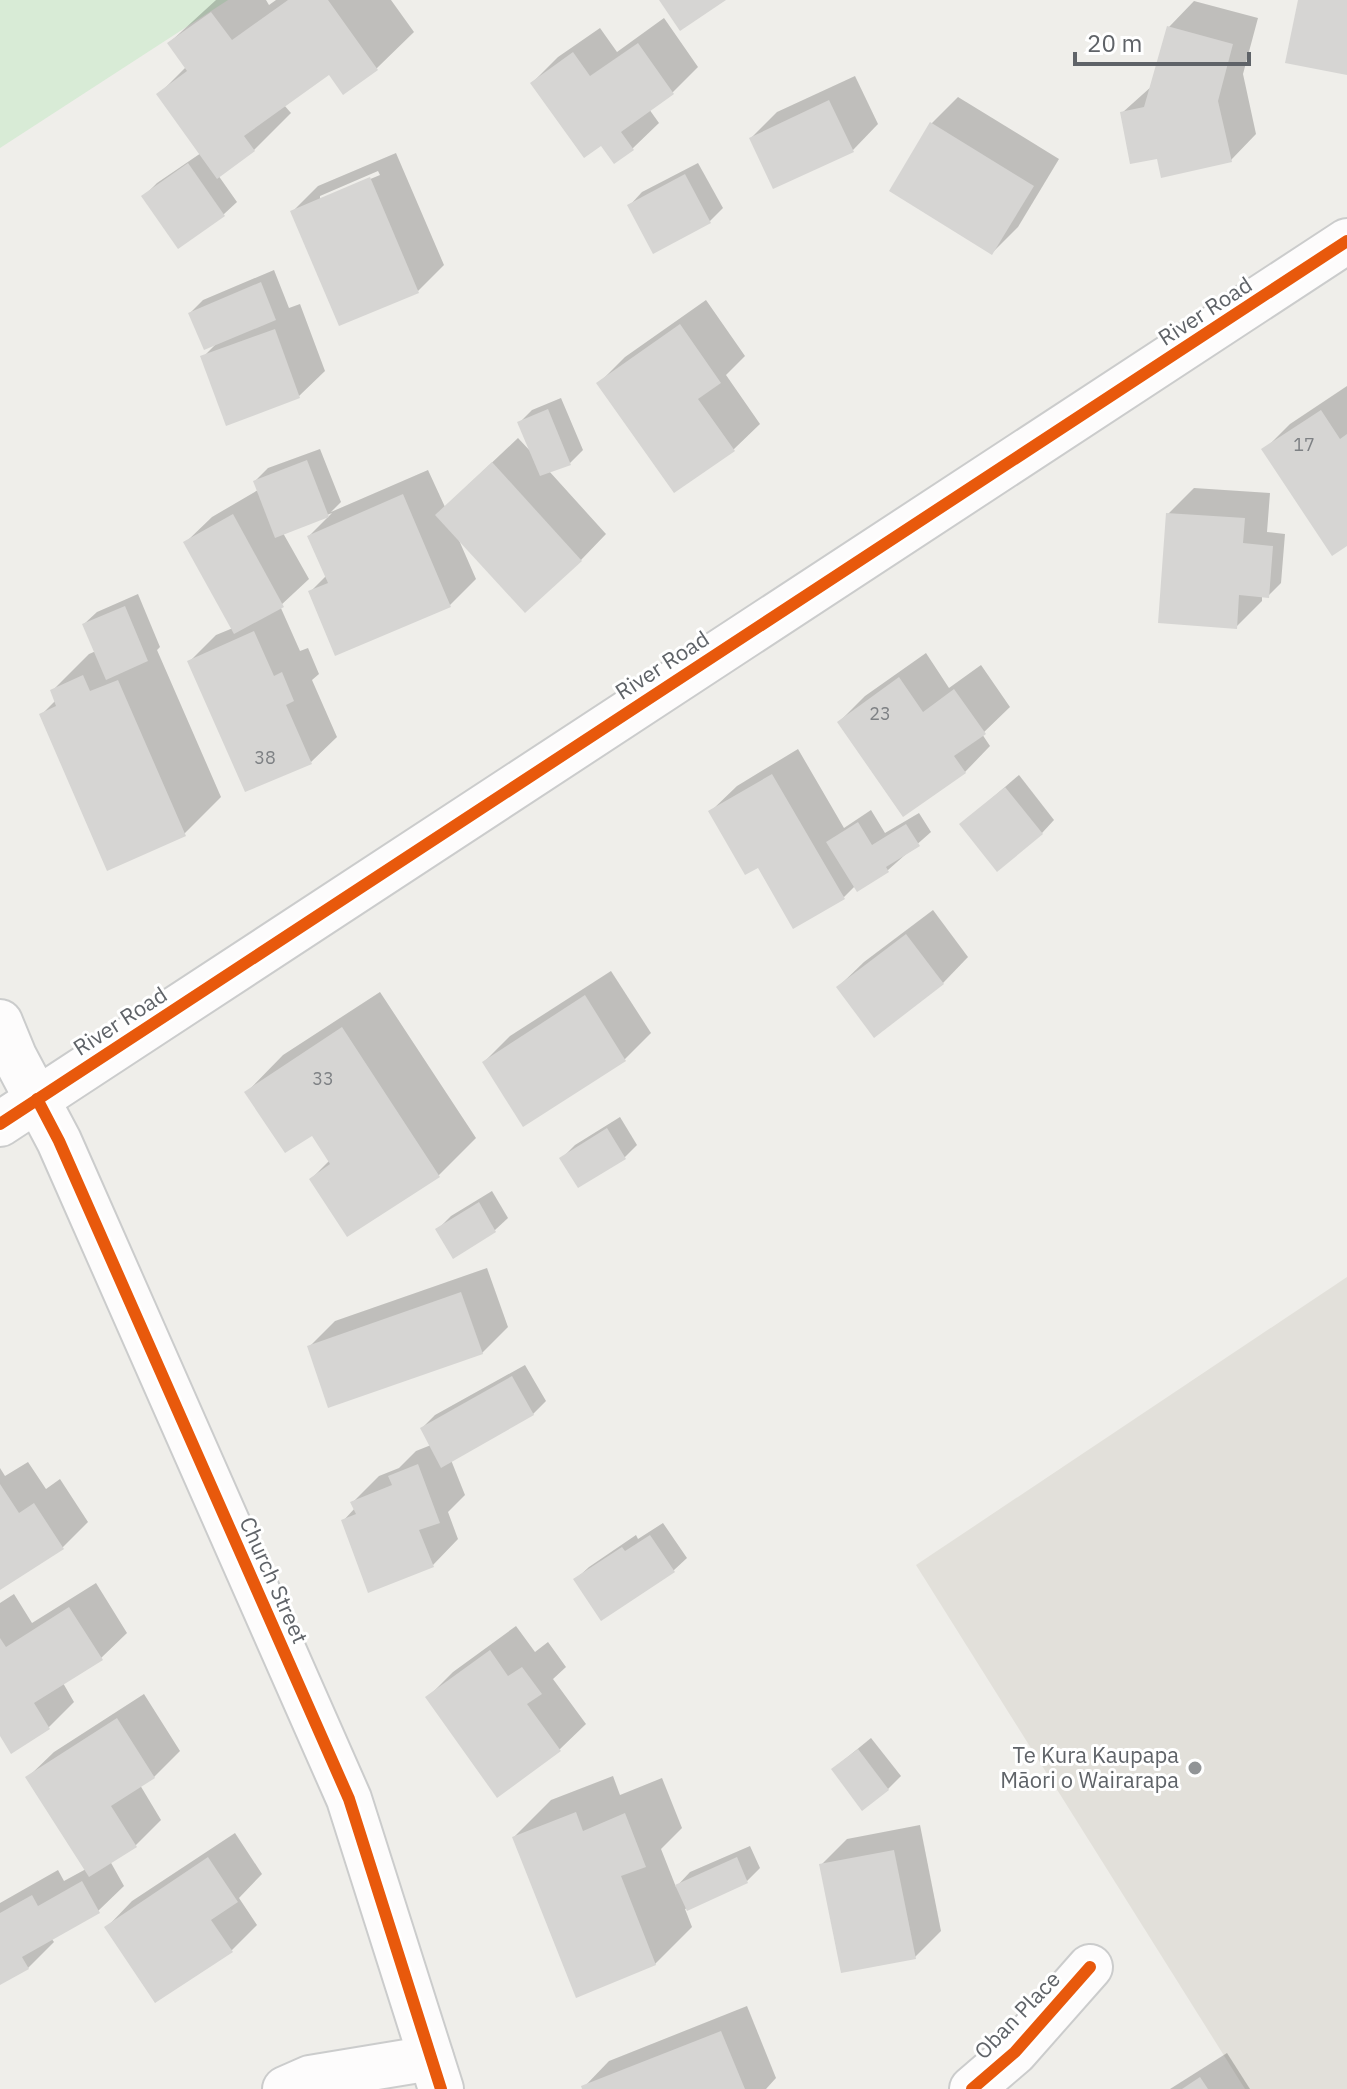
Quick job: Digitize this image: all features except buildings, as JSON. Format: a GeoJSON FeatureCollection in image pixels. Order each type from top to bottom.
{"type":"FeatureCollection","features":[{"type":"Feature","properties":{"kind":"street","name":"River Road"},"geometry":{"type":"LineString","coordinates":[[0,1124],[1347,241]]}},
{"type":"Feature","properties":{"kind":"street","name":"Church Street"},"geometry":{"type":"LineString","coordinates":[[0,1022],[59,1141],[349,1799],[436,2074]]}},
{"type":"Feature","properties":{"kind":"street","name":"Oban Place"},"geometry":{"type":"LineString","coordinates":[[972,2089],[1015,2052],[1090,1967]]}},
{"type":"Feature","properties":{"kind":"street"},"geometry":{"type":"LineString","coordinates":[[285,2089],[310,2078],[436,2074]]}},
{"type":"Feature","properties":{"kind":"shaded area","name":"Te Kura Kaupapa Māori o Wairarapa"},"geometry":{"type":"Polygon","coordinates":[[[1347,1277],[1347,2089],[1245,2089],[916,1565],[1347,1277]]]}},
{"type":"Feature","properties":{"kind":"green space"},"geometry":{"type":"Polygon","coordinates":[[[0,0],[228,0],[0,148],[0,0]]]}},
{"type":"Feature","properties":{"kind":"cycle path"},"geometry":{"type":"LineString","coordinates":[[0,1124],[1347,241]]}},
{"type":"Feature","properties":{"kind":"cycle path"},"geometry":{"type":"LineString","coordinates":[[37,1099],[59,1141],[349,1799],[441,2089]]}},
{"type":"Feature","properties":{"kind":"cycle path"},"geometry":{"type":"LineString","coordinates":[[972,2089],[1015,2052],[1090,1967]]}},
{"type":"Feature","properties":{"kind":"place","name":"Te Kura Kaupapa Māori o Wairarapa"},"geometry":{"type":"Point","coordinates":[1195,1768]}}]}
